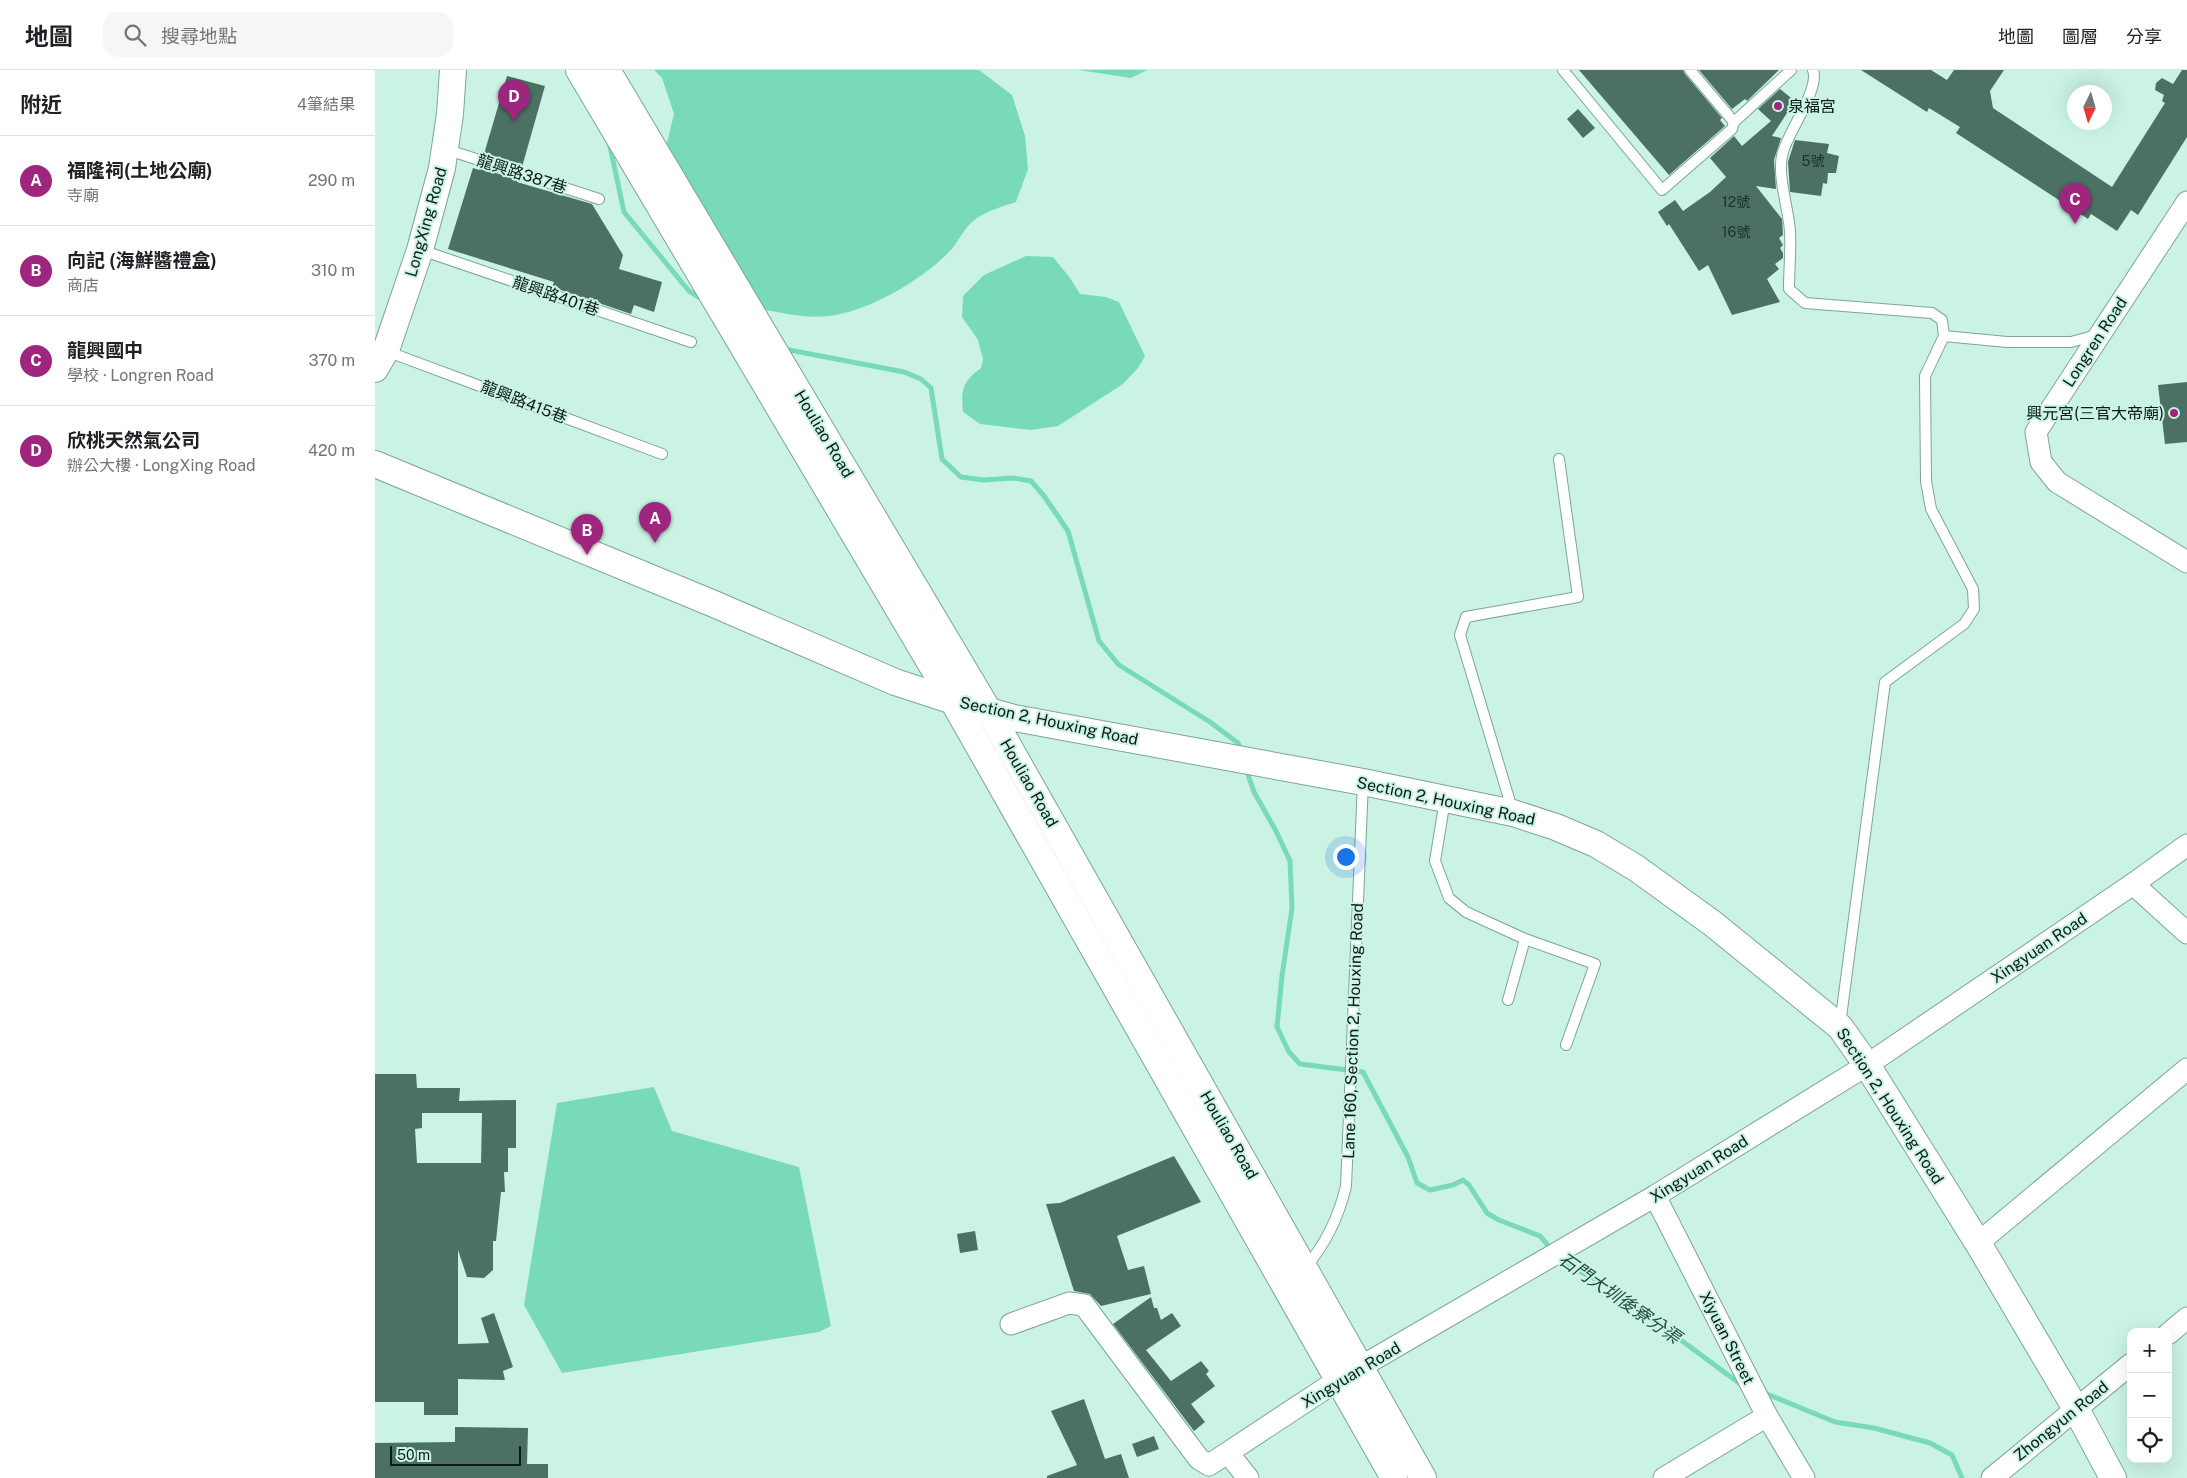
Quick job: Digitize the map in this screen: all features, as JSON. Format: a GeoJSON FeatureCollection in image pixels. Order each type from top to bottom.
{"type":"FeatureCollection","features":[{"type":"Feature","properties":{"kind":"street","name":"LongXing Road"},"geometry":{"type":"LineString","coordinates":[[380,360],[420,250],[442,168],[453,70]]}},
{"type":"Feature","properties":{"kind":"street","name":"Houliao Road"},"geometry":{"type":"LineString","coordinates":[[579,70],[1349,1374],[1423,1478]]}},
{"type":"Feature","properties":{"kind":"street","name":"Houliao Road"},"geometry":{"type":"LineString","coordinates":[[607,70],[988,710],[1305,1269],[1394,1478]]}},
{"type":"Feature","properties":{"kind":"street","name":"Longren Road"},"geometry":{"type":"LineString","coordinates":[[2187,202],[2036,432],[2041,462],[2057,482],[2187,562]]}},
{"type":"Feature","properties":{"kind":"street","name":"Section 2, Houxing Road"},"geometry":{"type":"LineString","coordinates":[[375,464],[714,604],[895,682],[953,701],[1015,718],[1363,782],[1513,813],[1556,827],[1595,844],[1636,868],[1712,923],[1840,1027],[1867,1064],[1978,1243],[2076,1409],[2113,1478]]}},
{"type":"Feature","properties":{"kind":"street","name":"Xingyuan Road"},"geometry":{"type":"LineString","coordinates":[[1011,1324],[1069,1303],[1084,1305],[1199,1459],[1209,1466],[1349,1374],[1655,1196],[1867,1064],[2133,884],[2187,845]]}},
{"type":"Feature","properties":{"kind":"street"},"geometry":{"type":"LineString","coordinates":[[2133,884],[2187,933]]}},
{"type":"Feature","properties":{"kind":"street"},"geometry":{"type":"LineString","coordinates":[[1978,1243],[2187,1070]]}},
{"type":"Feature","properties":{"kind":"street","name":"Xiyuan Street"},"geometry":{"type":"LineString","coordinates":[[1655,1196],[1767,1416],[1804,1478]]}},
{"type":"Feature","properties":{"kind":"street"},"geometry":{"type":"LineString","coordinates":[[2172,1331],[2187,1318]]}},
{"type":"Feature","properties":{"kind":"street","name":"Zhongyun Road"},"geometry":{"type":"LineString","coordinates":[[1992,1478],[2127,1367]]}},
{"type":"Feature","properties":{"kind":"street"},"geometry":{"type":"LineString","coordinates":[[1664,1478],[1767,1416]]}},
{"type":"Feature","properties":{"kind":"street"},"geometry":{"type":"LineString","coordinates":[[1228,1453],[1248,1478]]}},
{"type":"Feature","properties":{"kind":"lane"},"geometry":{"type":"LineString","coordinates":[[1563,70],[1662,190],[1732,129],[1734,122],[1791,70]]}},
{"type":"Feature","properties":{"kind":"lane"},"geometry":{"type":"LineString","coordinates":[[1690,70],[1734,122]]}},
{"type":"Feature","properties":{"kind":"lane"},"geometry":{"type":"LineString","coordinates":[[1813,70],[1814,74],[1809,96],[1782,153],[1782,185],[1790,231],[1789,289],[1805,303],[1932,313],[1941,320],[1944,336],[1925,376],[1926,481],[1931,509],[1973,589],[1974,609],[1964,624],[1885,682],[1840,1027]]}},
{"type":"Feature","properties":{"kind":"lane","name":"龍興路387巷"},"geometry":{"type":"LineString","coordinates":[[445,149],[599,199]]}},
{"type":"Feature","properties":{"kind":"lane","name":"龍興路401巷"},"geometry":{"type":"LineString","coordinates":[[420,250],[691,342]]}},
{"type":"Feature","properties":{"kind":"lane"},"geometry":{"type":"LineString","coordinates":[[1944,336],[2007,342],[2071,342],[2100,335]]}},
{"type":"Feature","properties":{"kind":"lane","name":"龍興路415巷"},"geometry":{"type":"LineString","coordinates":[[380,360],[662,454]]}},
{"type":"Feature","properties":{"kind":"lane"},"geometry":{"type":"LineString","coordinates":[[1513,813],[1460,635],[1466,617],[1578,598],[1559,459]]}},
{"type":"Feature","properties":{"kind":"lane","name":"Lane 160, Section 2, Houxing Road"},"geometry":{"type":"LineString","coordinates":[[1305,1269],[1315,1257],[1341,1209],[1346,1186],[1363,782]]}},
{"type":"Feature","properties":{"kind":"lane"},"geometry":{"type":"LineString","coordinates":[[1445,799],[1435,862],[1449,898],[1466,912],[1525,939],[1595,964],[1566,1045]]}},
{"type":"Feature","properties":{"kind":"lane"},"geometry":{"type":"LineString","coordinates":[[1508,1000],[1525,939]]}},
{"type":"Feature","properties":{"kind":"shaded area"},"geometry":{"type":"Polygon","coordinates":[[[654,70],[979,70],[1012,95],[1025,136],[1028,169],[1016,202],[992,210],[975,219],[951,250],[936,264],[908,284],[876,302],[843,313],[820,317],[786,314],[760,309],[665,151],[674,114],[662,78],[654,70]]]}},
{"type":"Feature","properties":{"kind":"shaded area"},"geometry":{"type":"Polygon","coordinates":[[[1079,70],[1147,70],[1131,78],[1079,70]]]}},
{"type":"Feature","properties":{"kind":"shaded area"},"geometry":{"type":"Polygon","coordinates":[[[1026,256],[1053,257],[1080,294],[1106,297],[1119,302],[1145,356],[1138,368],[1123,384],[1058,426],[1031,430],[980,424],[963,412],[962,398],[964,387],[966,382],[981,368],[983,359],[978,340],[962,317],[963,296],[984,275],[1026,256]]]}},
{"type":"Feature","properties":{"kind":"shaded area"},"geometry":{"type":"Polygon","coordinates":[[[654,1087],[672,1131],[799,1167],[831,1326],[819,1332],[562,1373],[524,1305],[557,1103],[654,1087]]]}},
{"type":"Feature","properties":{"kind":"building"},"geometry":{"type":"Polygon","coordinates":[[[1579,70],[1683,70],[1722,118],[1720,120],[1725,126],[1669,175],[1579,70]]]}},
{"type":"Feature","properties":{"kind":"building"},"geometry":{"type":"Polygon","coordinates":[[[1699,70],[1779,70],[1747,101],[1745,99],[1732,109],[1699,70]]]}},
{"type":"Feature","properties":{"kind":"building"},"geometry":{"type":"Polygon","coordinates":[[[1861,70],[1931,70],[1947,80],[1954,70],[2004,70],[1990,91],[1993,108],[2112,187],[2165,103],[2162,101],[2164,95],[2155,90],[2156,83],[2162,78],[2173,84],[2182,70],[2187,70],[2187,137],[2138,215],[2131,210],[2117,231],[2091,214],[2088,219],[1956,133],[1960,127],[1929,108],[1927,112],[1861,70]]]}},
{"type":"Feature","properties":{"kind":"building"},"geometry":{"type":"Polygon","coordinates":[[[507,76],[545,86],[522,167],[484,154],[507,76]]]}},
{"type":"Feature","properties":{"kind":"building"},"geometry":{"type":"Polygon","coordinates":[[[1780,89],[1795,101],[1772,136],[1781,138],[1774,160],[1776,189],[1756,186],[1782,219],[1783,235],[1779,238],[1783,245],[1780,248],[1783,258],[1775,264],[1779,269],[1767,279],[1780,302],[1732,315],[1708,265],[1699,271],[1669,224],[1667,226],[1658,212],[1675,200],[1683,211],[1710,192],[1726,177],[1710,158],[1734,136],[1742,146],[1771,121],[1758,109],[1780,89]]]}},
{"type":"Feature","properties":{"kind":"building"},"geometry":{"type":"Polygon","coordinates":[[[1578,109],[1595,128],[1583,138],[1567,119],[1578,109]]]}},
{"type":"Feature","properties":{"kind":"building"},"geometry":{"type":"Polygon","coordinates":[[[1795,140],[1829,144],[1827,153],[1839,156],[1836,173],[1828,173],[1827,184],[1823,183],[1821,196],[1790,192],[1788,162],[1795,140]]]}},
{"type":"Feature","properties":{"kind":"building"},"geometry":{"type":"Polygon","coordinates":[[[473,168],[479,170],[480,168],[518,180],[517,182],[592,204],[623,255],[619,269],[662,282],[654,312],[634,305],[631,314],[552,287],[554,282],[448,249],[473,168]]]}},
{"type":"Feature","properties":{"kind":"building","name":"興元宮(三官大帝廟)"},"geometry":{"type":"Polygon","coordinates":[[[2187,382],[2187,442],[2165,444],[2158,385],[2187,382]]]}},
{"type":"Feature","properties":{"kind":"building"},"geometry":{"type":"Polygon","coordinates":[[[375,1074],[416,1074],[417,1088],[460,1088],[459,1101],[516,1100],[516,1148],[508,1148],[508,1172],[504,1172],[505,1192],[501,1192],[496,1241],[493,1241],[493,1270],[484,1278],[467,1277],[458,1250],[458,1344],[489,1343],[481,1318],[494,1313],[513,1367],[503,1371],[505,1380],[458,1379],[458,1415],[424,1415],[424,1402],[375,1402],[375,1074]],[[422,1113],[422,1128],[415,1129],[417,1163],[481,1163],[482,1113],[422,1113]]]}},
{"type":"Feature","properties":{"kind":"building"},"geometry":{"type":"Polygon","coordinates":[[[1174,1156],[1201,1202],[1117,1236],[1128,1270],[1144,1266],[1151,1294],[1101,1306],[1090,1294],[1074,1291],[1046,1204],[1060,1203],[1174,1156]]]}},
{"type":"Feature","properties":{"kind":"building"},"geometry":{"type":"Polygon","coordinates":[[[975,1231],[978,1250],[960,1253],[957,1234],[975,1231]]]}},
{"type":"Feature","properties":{"kind":"building"},"geometry":{"type":"Polygon","coordinates":[[[1151,1297],[1154,1308],[1157,1308],[1161,1320],[1172,1313],[1181,1326],[1146,1350],[1171,1381],[1201,1361],[1209,1371],[1206,1374],[1215,1386],[1191,1404],[1205,1422],[1194,1431],[1113,1324],[1151,1297]]]}},
{"type":"Feature","properties":{"kind":"building"},"geometry":{"type":"Polygon","coordinates":[[[1084,1399],[1105,1459],[1121,1454],[1129,1478],[1047,1478],[1047,1476],[1077,1465],[1051,1411],[1084,1399]]]}},
{"type":"Feature","properties":{"kind":"building"},"geometry":{"type":"Polygon","coordinates":[[[455,1427],[528,1428],[527,1464],[548,1464],[548,1478],[375,1478],[375,1443],[455,1442],[455,1427]]]}},
{"type":"Feature","properties":{"kind":"building"},"geometry":{"type":"Polygon","coordinates":[[[1154,1436],[1159,1449],[1137,1457],[1132,1444],[1154,1436]]]}},
{"type":"Feature","properties":{"kind":"waterway","name":"石門大圳後寮分渠"},"geometry":{"type":"LineString","coordinates":[[609,142],[624,212],[689,291],[702,299]]}},
{"type":"Feature","properties":{"kind":"waterway","name":"石門大圳後寮分渠"},"geometry":{"type":"LineString","coordinates":[[784,349],[904,372],[921,379],[931,388],[942,459],[961,477],[984,480],[1013,478],[1031,481],[1044,496],[1068,531],[1099,641],[1119,665],[1210,722],[1238,743],[1241,751]]}},
{"type":"Feature","properties":{"kind":"waterway","name":"石門大圳後寮分渠"},"geometry":{"type":"LineString","coordinates":[[1246,769],[1254,792],[1290,861],[1292,908],[1277,1027],[1289,1052],[1300,1064],[1363,1072],[1408,1157],[1417,1183],[1430,1190],[1453,1185],[1463,1180],[1469,1185],[1487,1213],[1499,1220],[1540,1236],[1553,1251]]}},
{"type":"Feature","properties":{"kind":"waterway","name":"石門大圳後寮分渠"},"geometry":{"type":"LineString","coordinates":[[1559,1257],[1575,1269],[1605,1284],[1744,1385]]}},
{"type":"Feature","properties":{"kind":"waterway","name":"石門大圳後寮分渠"},"geometry":{"type":"LineString","coordinates":[[1762,1392],[1835,1422],[1874,1428],[1930,1443],[1952,1455],[1962,1478]]}},
{"type":"Feature","properties":{"kind":"place","name":"泉福宮"},"geometry":{"type":"Point","coordinates":[1778,106]}},
{"type":"Feature","properties":{"kind":"place","name":"欣桃天然氣公司"},"geometry":{"type":"Point","coordinates":[514,121]}},
{"type":"Feature","properties":{"kind":"place","name":"龍興國中"},"geometry":{"type":"Point","coordinates":[2075,224]}},
{"type":"Feature","properties":{"kind":"place","name":"興元宮(三官大帝廟)"},"geometry":{"type":"Point","coordinates":[2174,413]}},
{"type":"Feature","properties":{"kind":"place","name":"福隆祠(土地公廟)"},"geometry":{"type":"Point","coordinates":[655,543]}},
{"type":"Feature","properties":{"kind":"place","name":"向記 (海鮮醬禮盒)"},"geometry":{"type":"Point","coordinates":[587,555]}}]}
